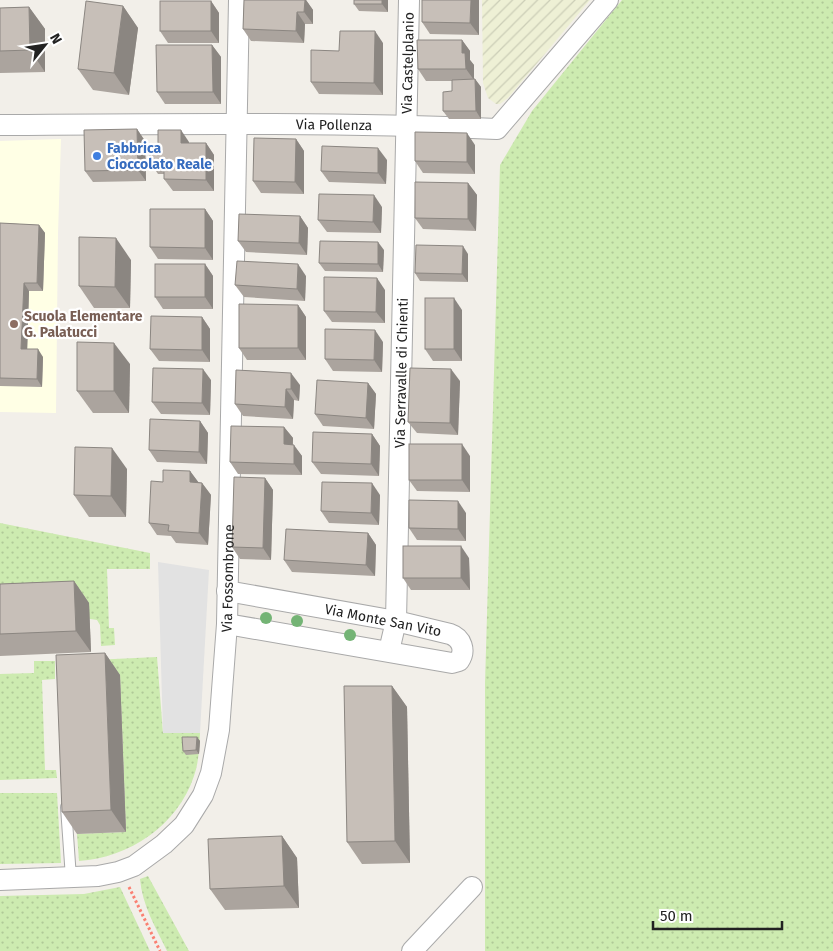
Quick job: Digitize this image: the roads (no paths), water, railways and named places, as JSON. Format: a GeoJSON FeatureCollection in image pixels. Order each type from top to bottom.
{"type":"FeatureCollection","features":[{"type":"Feature","properties":{"kind":"street","name":"Via Fossombrone"},"geometry":{"type":"LineString","coordinates":[[0,880],[71,878],[110,874],[134,866],[154,853],[174,835],[196,808],[208,784],[219,730],[226,624],[238,123],[239,0]]}},
{"type":"Feature","properties":{"kind":"street","name":"Via Castelplanio"},"geometry":{"type":"LineString","coordinates":[[406,125],[409,0]]}},
{"type":"Feature","properties":{"kind":"street","name":"Via Pollenza"},"geometry":{"type":"LineString","coordinates":[[0,125],[238,123],[406,125],[497,129],[608,0]]}},
{"type":"Feature","properties":{"kind":"street","name":"Via Serravalle di Chienti"},"geometry":{"type":"LineString","coordinates":[[389,651],[396,621],[406,125]]}},
{"type":"Feature","properties":{"kind":"street","name":"Via Monte San Vito"},"geometry":{"type":"LineString","coordinates":[[226,624],[452,663],[459,661],[463,653],[460,642],[454,635],[396,621],[227,591]]}},
{"type":"Feature","properties":{"kind":"street"},"geometry":{"type":"LineString","coordinates":[[412,951],[472,887]]}},
{"type":"Feature","properties":{"kind":"lane"},"geometry":{"type":"LineString","coordinates":[[66,795],[71,878]]}},
{"type":"Feature","properties":{"kind":"place","name":"Fabbrica Cioccolato Reale"},"geometry":{"type":"Point","coordinates":[97,156]}},
{"type":"Feature","properties":{"kind":"place","name":"Scuola Elementare G. Palatucci"},"geometry":{"type":"Point","coordinates":[14,324]}}]}
